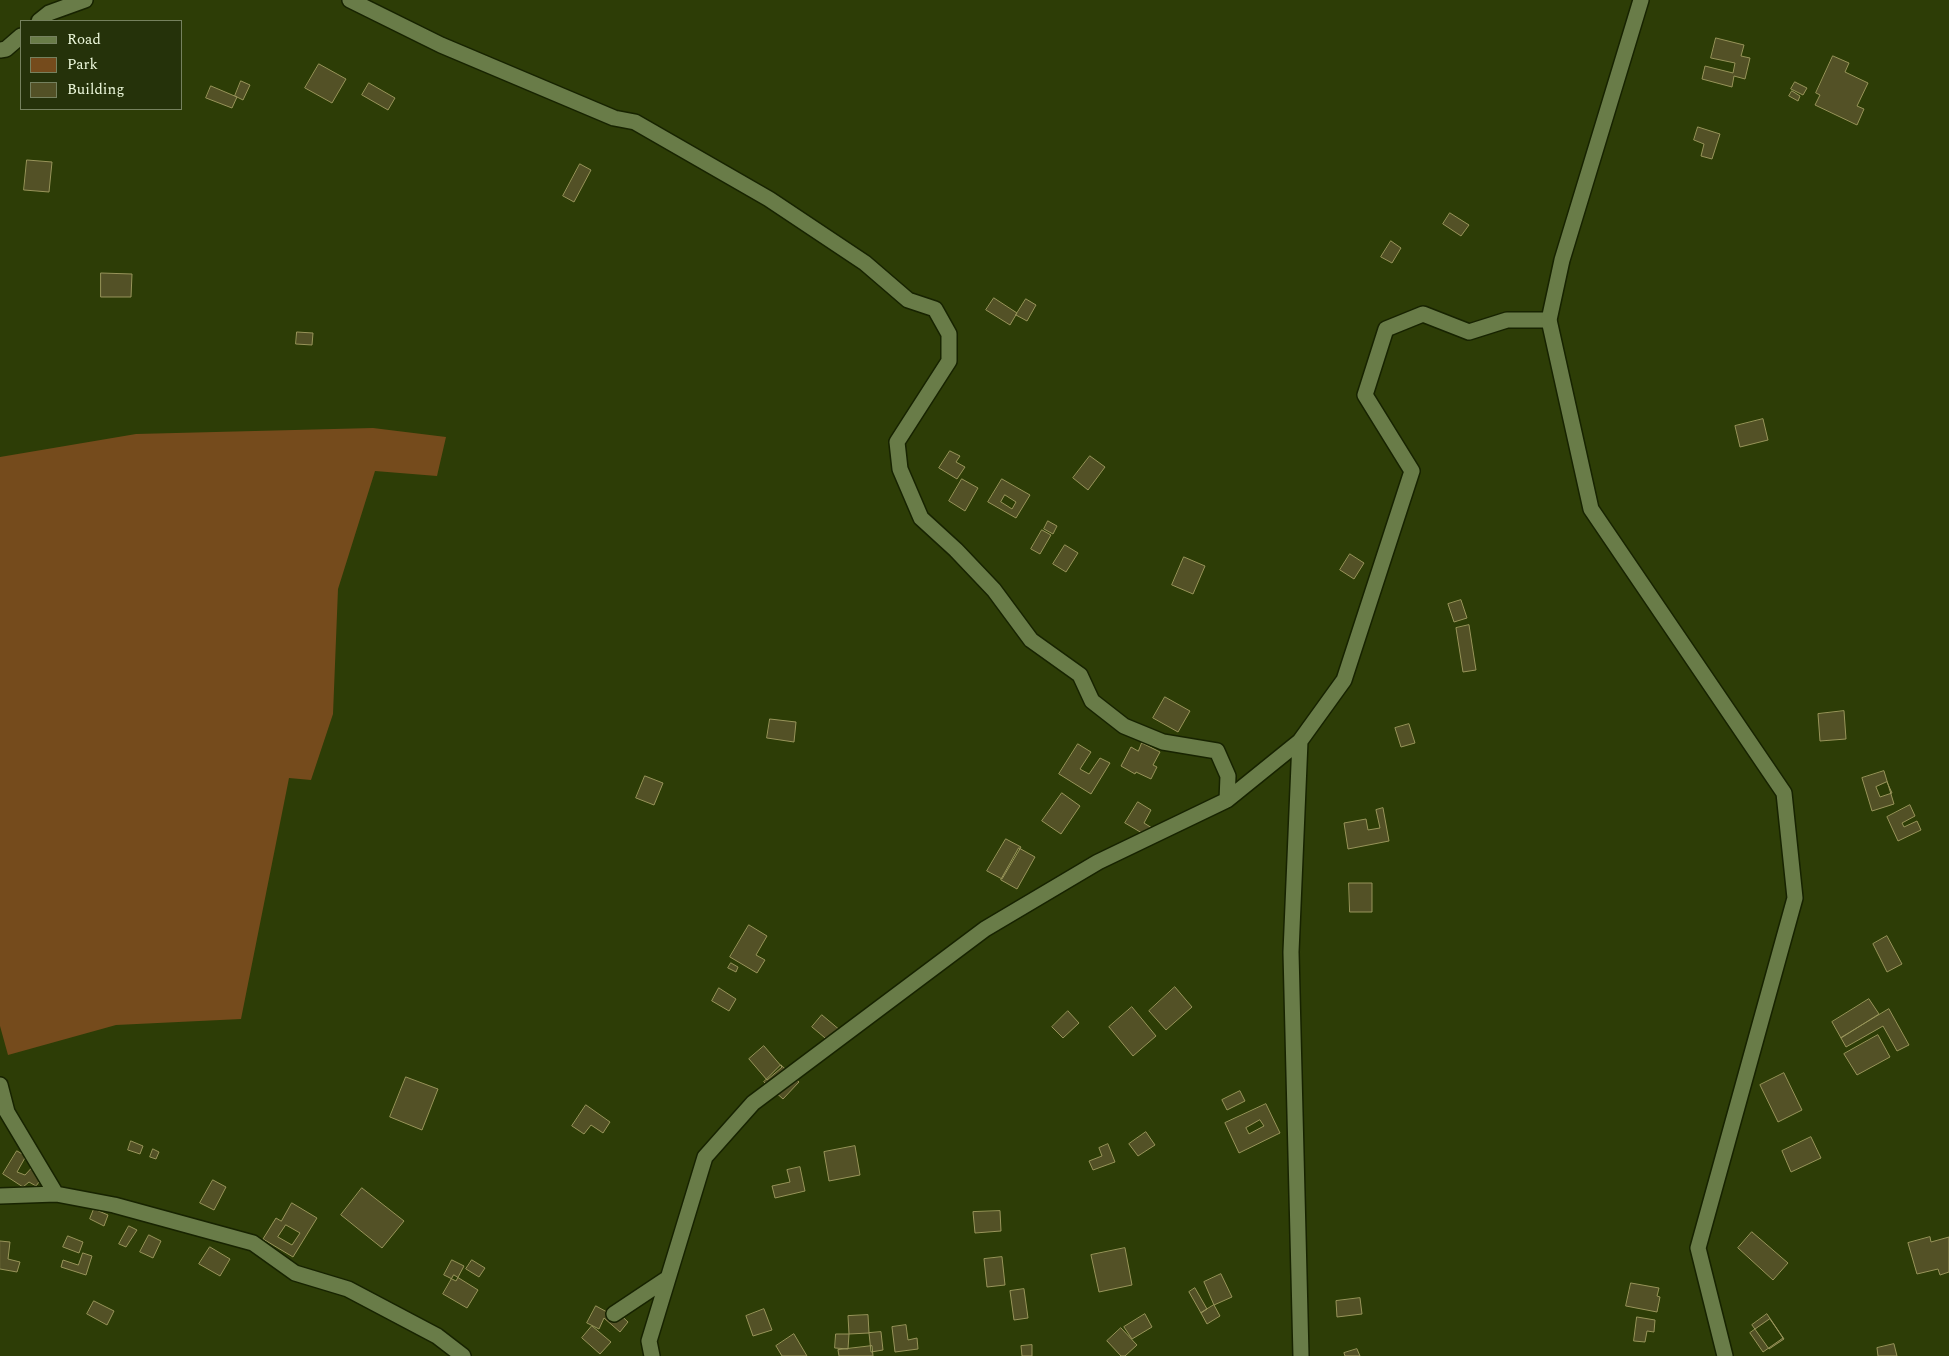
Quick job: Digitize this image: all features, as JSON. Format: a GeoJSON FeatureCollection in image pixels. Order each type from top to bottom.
{"type":"FeatureCollection","features":[{"type":"Feature","properties":{"kind":"street"},"geometry":{"type":"LineString","coordinates":[[40,20],[49,13],[85,0]]}},
{"type":"Feature","properties":{"kind":"street"},"geometry":{"type":"LineString","coordinates":[[350,0],[441,45],[614,118],[635,122],[769,199],[865,263],[908,300],[935,309],[949,334],[949,361],[897,442],[900,469],[921,518],[956,550],[994,590],[1031,640],[1080,675],[1092,701],[1111,716],[1124,726],[1163,742],[1217,751],[1228,776],[1227,800]]}},
{"type":"Feature","properties":{"kind":"street"},"geometry":{"type":"LineString","coordinates":[[1641,0],[1562,260],[1549,320],[1591,508],[1784,794],[1795,898],[1698,1248],[1725,1356]]}},
{"type":"Feature","properties":{"kind":"street"},"geometry":{"type":"LineString","coordinates":[[0,50],[6,49],[20,37]]}},
{"type":"Feature","properties":{"kind":"street"},"geometry":{"type":"LineString","coordinates":[[652,1356],[649,1341],[705,1157],[753,1103],[985,929],[1098,862],[1227,800],[1300,741],[1344,680],[1412,471],[1365,395],[1386,329],[1423,314],[1469,332],[1507,320],[1549,320]]}},
{"type":"Feature","properties":{"kind":"street"},"geometry":{"type":"LineString","coordinates":[[1300,741],[1291,952],[1301,1356]]}},
{"type":"Feature","properties":{"kind":"street"},"geometry":{"type":"LineString","coordinates":[[0,1084],[7,1112],[56,1194]]}},
{"type":"Feature","properties":{"kind":"street"},"geometry":{"type":"LineString","coordinates":[[0,1196],[56,1194],[114,1205],[253,1243],[295,1273],[348,1289],[437,1336],[464,1356]]}},
{"type":"Feature","properties":{"kind":"street"},"geometry":{"type":"LineString","coordinates":[[614,1314],[668,1278]]}},
{"type":"Feature","properties":{"kind":"green space"},"geometry":{"type":"Polygon","coordinates":[[[373,428],[446,437],[437,476],[375,471],[338,589],[333,714],[311,780],[289,778],[241,1019],[116,1025],[8,1055],[0,1026],[0,457],[136,434],[373,428]]]}},
{"type":"Feature","properties":{"kind":"building"},"geometry":{"type":"Polygon","coordinates":[[[1716,38],[1744,45],[1741,56],[1750,58],[1745,79],[1734,76],[1732,87],[1702,79],[1705,66],[1733,73],[1735,63],[1711,58],[1716,38]]]}},
{"type":"Feature","properties":{"kind":"building"},"geometry":{"type":"Polygon","coordinates":[[[1833,56],[1849,63],[1845,72],[1868,83],[1857,106],[1864,109],[1857,125],[1815,105],[1820,95],[1816,93],[1833,56]]]}},
{"type":"Feature","properties":{"kind":"building"},"geometry":{"type":"Polygon","coordinates":[[[319,64],[346,79],[332,103],[305,88],[319,64]]]}},
{"type":"Feature","properties":{"kind":"building"},"geometry":{"type":"Polygon","coordinates":[[[241,81],[250,85],[243,100],[235,96],[241,81]]]}},
{"type":"Feature","properties":{"kind":"building"},"geometry":{"type":"Polygon","coordinates":[[[1795,82],[1807,88],[1803,95],[1791,89],[1795,82]]]}},
{"type":"Feature","properties":{"kind":"building"},"geometry":{"type":"Polygon","coordinates":[[[369,83],[395,98],[388,110],[362,95],[369,83]]]}},
{"type":"Feature","properties":{"kind":"building"},"geometry":{"type":"Polygon","coordinates":[[[211,86],[237,97],[232,108],[206,98],[211,86]]]}},
{"type":"Feature","properties":{"kind":"building"},"geometry":{"type":"Polygon","coordinates":[[[1792,91],[1800,96],[1798,101],[1789,96],[1792,91]]]}},
{"type":"Feature","properties":{"kind":"building"},"geometry":{"type":"Polygon","coordinates":[[[1698,127],[1720,134],[1712,159],[1701,156],[1704,144],[1694,140],[1698,127]]]}},
{"type":"Feature","properties":{"kind":"building"},"geometry":{"type":"Polygon","coordinates":[[[27,160],[52,162],[49,192],[24,190],[27,160]]]}},
{"type":"Feature","properties":{"kind":"building"},"geometry":{"type":"Polygon","coordinates":[[[580,164],[591,170],[574,202],[563,196],[580,164]]]}},
{"type":"Feature","properties":{"kind":"building"},"geometry":{"type":"Polygon","coordinates":[[[1450,213],[1469,225],[1461,236],[1443,224],[1450,213]]]}},
{"type":"Feature","properties":{"kind":"building"},"geometry":{"type":"Polygon","coordinates":[[[1391,241],[1401,248],[1392,263],[1381,257],[1391,241]]]}},
{"type":"Feature","properties":{"kind":"building"},"geometry":{"type":"Polygon","coordinates":[[[101,273],[132,274],[131,297],[101,297],[101,273]]]}},
{"type":"Feature","properties":{"kind":"building"},"geometry":{"type":"Polygon","coordinates":[[[994,298],[1017,313],[1010,325],[986,310],[994,298]]]}},
{"type":"Feature","properties":{"kind":"building"},"geometry":{"type":"Polygon","coordinates":[[[1026,299],[1036,305],[1027,321],[1016,315],[1026,299]]]}},
{"type":"Feature","properties":{"kind":"building"},"geometry":{"type":"Polygon","coordinates":[[[297,332],[313,333],[312,345],[296,344],[297,332]]]}},
{"type":"Feature","properties":{"kind":"building"},"geometry":{"type":"Polygon","coordinates":[[[1763,419],[1768,440],[1740,447],[1735,426],[1763,419]]]}},
{"type":"Feature","properties":{"kind":"building"},"geometry":{"type":"Polygon","coordinates":[[[950,451],[960,456],[956,462],[965,467],[957,479],[939,468],[950,451]]]}},
{"type":"Feature","properties":{"kind":"building"},"geometry":{"type":"Polygon","coordinates":[[[1090,456],[1105,467],[1088,490],[1073,478],[1090,456]]]}},
{"type":"Feature","properties":{"kind":"building"},"geometry":{"type":"Polygon","coordinates":[[[962,479],[978,488],[965,511],[949,501],[962,479]]]}},
{"type":"Feature","properties":{"kind":"building"},"geometry":{"type":"Polygon","coordinates":[[[1002,479],[1030,495],[1016,518],[988,502],[1002,479]],[[1005,495],[1001,502],[1012,509],[1016,502],[1005,495]]]}},
{"type":"Feature","properties":{"kind":"building"},"geometry":{"type":"Polygon","coordinates":[[[1048,521],[1057,526],[1053,534],[1044,529],[1048,521]]]}},
{"type":"Feature","properties":{"kind":"building"},"geometry":{"type":"Polygon","coordinates":[[[1042,530],[1051,535],[1040,554],[1031,549],[1042,530]]]}},
{"type":"Feature","properties":{"kind":"building"},"geometry":{"type":"Polygon","coordinates":[[[1065,545],[1078,553],[1066,572],[1053,564],[1065,545]]]}},
{"type":"Feature","properties":{"kind":"building"},"geometry":{"type":"Polygon","coordinates":[[[1350,554],[1364,563],[1354,579],[1340,570],[1350,554]]]}},
{"type":"Feature","properties":{"kind":"building"},"geometry":{"type":"Polygon","coordinates":[[[1184,557],[1205,566],[1193,594],[1172,585],[1184,557]]]}},
{"type":"Feature","properties":{"kind":"building"},"geometry":{"type":"Polygon","coordinates":[[[1461,600],[1467,618],[1454,622],[1448,604],[1461,600]]]}},
{"type":"Feature","properties":{"kind":"building"},"geometry":{"type":"Polygon","coordinates":[[[1469,625],[1476,670],[1463,672],[1456,628],[1469,625]]]}},
{"type":"Feature","properties":{"kind":"building"},"geometry":{"type":"Polygon","coordinates":[[[1165,697],[1190,711],[1178,732],[1153,718],[1165,697]]]}},
{"type":"Feature","properties":{"kind":"building"},"geometry":{"type":"Polygon","coordinates":[[[1844,711],[1846,739],[1820,741],[1818,714],[1844,711]]]}},
{"type":"Feature","properties":{"kind":"building"},"geometry":{"type":"Polygon","coordinates":[[[770,719],[796,722],[794,742],[767,738],[770,719]]]}},
{"type":"Feature","properties":{"kind":"building"},"geometry":{"type":"Polygon","coordinates":[[[1409,724],[1415,743],[1401,747],[1395,728],[1409,724]]]}},
{"type":"Feature","properties":{"kind":"building"},"geometry":{"type":"Polygon","coordinates":[[[1142,743],[1160,752],[1153,765],[1157,767],[1151,779],[1136,772],[1135,774],[1121,766],[1131,747],[1138,751],[1142,743]]]}},
{"type":"Feature","properties":{"kind":"building"},"geometry":{"type":"Polygon","coordinates":[[[1078,744],[1091,752],[1080,769],[1089,774],[1100,758],[1110,763],[1091,794],[1059,774],[1078,744]]]}},
{"type":"Feature","properties":{"kind":"building"},"geometry":{"type":"Polygon","coordinates":[[[1884,771],[1894,804],[1872,811],[1862,778],[1884,771]]]}},
{"type":"Feature","properties":{"kind":"building"},"geometry":{"type":"Polygon","coordinates":[[[645,776],[663,783],[654,805],[636,798],[645,776]]]}},
{"type":"Feature","properties":{"kind":"building"},"geometry":{"type":"Polygon","coordinates":[[[1887,782],[1892,793],[1880,797],[1876,787],[1887,782]]]}},
{"type":"Feature","properties":{"kind":"building"},"geometry":{"type":"Polygon","coordinates":[[[1062,793],[1080,806],[1061,834],[1042,821],[1062,793]]]}},
{"type":"Feature","properties":{"kind":"building"},"geometry":{"type":"Polygon","coordinates":[[[1138,802],[1151,810],[1144,823],[1152,828],[1147,836],[1125,823],[1138,802]]]}},
{"type":"Feature","properties":{"kind":"building"},"geometry":{"type":"Polygon","coordinates":[[[1910,805],[1915,816],[1902,823],[1904,827],[1917,821],[1921,830],[1898,841],[1887,817],[1910,805]]]}},
{"type":"Feature","properties":{"kind":"building"},"geometry":{"type":"Polygon","coordinates":[[[1383,808],[1389,841],[1348,849],[1344,823],[1366,819],[1368,830],[1380,828],[1376,810],[1383,808]]]}},
{"type":"Feature","properties":{"kind":"building"},"geometry":{"type":"Polygon","coordinates":[[[1006,839],[1021,847],[1002,879],[987,871],[1006,839]]]}},
{"type":"Feature","properties":{"kind":"building"},"geometry":{"type":"Polygon","coordinates":[[[1019,848],[1035,857],[1017,889],[1001,880],[1019,848]]]}},
{"type":"Feature","properties":{"kind":"building"},"geometry":{"type":"Polygon","coordinates":[[[1349,883],[1372,883],[1372,912],[1350,912],[1349,883]]]}},
{"type":"Feature","properties":{"kind":"building"},"geometry":{"type":"Polygon","coordinates":[[[749,925],[767,936],[756,955],[765,960],[757,973],[730,957],[749,925]]]}},
{"type":"Feature","properties":{"kind":"building"},"geometry":{"type":"Polygon","coordinates":[[[1887,936],[1902,964],[1887,972],[1873,944],[1887,936]]]}},
{"type":"Feature","properties":{"kind":"building"},"geometry":{"type":"Polygon","coordinates":[[[731,963],[738,967],[736,972],[728,968],[731,963]]]}},
{"type":"Feature","properties":{"kind":"building"},"geometry":{"type":"Polygon","coordinates":[[[1175,987],[1192,1007],[1166,1030],[1149,1011],[1175,987]]]}},
{"type":"Feature","properties":{"kind":"building"},"geometry":{"type":"Polygon","coordinates":[[[719,988],[736,999],[729,1011],[712,1001],[719,988]]]}},
{"type":"Feature","properties":{"kind":"building"},"geometry":{"type":"Polygon","coordinates":[[[1869,999],[1879,1014],[1841,1038],[1832,1022],[1869,999]]]}},
{"type":"Feature","properties":{"kind":"building"},"geometry":{"type":"Polygon","coordinates":[[[1132,1007],[1156,1036],[1133,1056],[1109,1027],[1132,1007]]]}},
{"type":"Feature","properties":{"kind":"building"},"geometry":{"type":"Polygon","coordinates":[[[1889,1009],[1909,1045],[1897,1051],[1883,1026],[1846,1047],[1841,1038],[1889,1009]]]}},
{"type":"Feature","properties":{"kind":"building"},"geometry":{"type":"Polygon","coordinates":[[[1068,1011],[1079,1023],[1063,1038],[1052,1027],[1068,1011]]]}},
{"type":"Feature","properties":{"kind":"building"},"geometry":{"type":"Polygon","coordinates":[[[822,1015],[841,1031],[831,1043],[812,1027],[822,1015]]]}},
{"type":"Feature","properties":{"kind":"building"},"geometry":{"type":"Polygon","coordinates":[[[1878,1035],[1890,1057],[1857,1075],[1844,1054],[1878,1035]]]}},
{"type":"Feature","properties":{"kind":"building"},"geometry":{"type":"Polygon","coordinates":[[[764,1046],[782,1067],[767,1080],[749,1059],[764,1046]]]}},
{"type":"Feature","properties":{"kind":"building"},"geometry":{"type":"Polygon","coordinates":[[[781,1065],[799,1082],[783,1099],[764,1082],[781,1065]]]}},
{"type":"Feature","properties":{"kind":"building"},"geometry":{"type":"Polygon","coordinates":[[[1784,1073],[1802,1110],[1778,1122],[1760,1085],[1784,1073]]]}},
{"type":"Feature","properties":{"kind":"building"},"geometry":{"type":"Polygon","coordinates":[[[406,1077],[438,1089],[422,1130],[390,1117],[406,1077]]]}},
{"type":"Feature","properties":{"kind":"building"},"geometry":{"type":"Polygon","coordinates":[[[1240,1091],[1245,1101],[1227,1110],[1222,1100],[1240,1091]]]}},
{"type":"Feature","properties":{"kind":"building"},"geometry":{"type":"Polygon","coordinates":[[[1266,1104],[1280,1133],[1239,1153],[1225,1123],[1266,1104]],[[1260,1120],[1246,1128],[1249,1134],[1264,1126],[1260,1120]]]}},
{"type":"Feature","properties":{"kind":"building"},"geometry":{"type":"Polygon","coordinates":[[[586,1105],[610,1122],[603,1133],[591,1125],[584,1134],[572,1126],[586,1105]]]}},
{"type":"Feature","properties":{"kind":"building"},"geometry":{"type":"Polygon","coordinates":[[[1146,1132],[1155,1145],[1138,1156],[1129,1144],[1146,1132]]]}},
{"type":"Feature","properties":{"kind":"building"},"geometry":{"type":"Polygon","coordinates":[[[1811,1137],[1821,1158],[1791,1172],[1782,1151],[1811,1137]]]}},
{"type":"Feature","properties":{"kind":"building"},"geometry":{"type":"Polygon","coordinates":[[[131,1141],[143,1146],[140,1154],[128,1150],[131,1141]]]}},
{"type":"Feature","properties":{"kind":"building"},"geometry":{"type":"Polygon","coordinates":[[[1108,1144],[1115,1162],[1093,1170],[1089,1161],[1102,1156],[1099,1148],[1108,1144]]]}},
{"type":"Feature","properties":{"kind":"building"},"geometry":{"type":"Polygon","coordinates":[[[855,1146],[860,1175],[829,1181],[824,1152],[855,1146]]]}},
{"type":"Feature","properties":{"kind":"building"},"geometry":{"type":"Polygon","coordinates":[[[153,1149],[159,1152],[156,1159],[150,1157],[153,1149]]]}},
{"type":"Feature","properties":{"kind":"building"},"geometry":{"type":"Polygon","coordinates":[[[17,1151],[26,1156],[17,1172],[25,1175],[37,1162],[48,1170],[36,1186],[29,1182],[23,1187],[3,1174],[17,1151]]]}},
{"type":"Feature","properties":{"kind":"building"},"geometry":{"type":"Polygon","coordinates":[[[800,1167],[805,1191],[775,1198],[772,1186],[790,1182],[787,1170],[800,1167]]]}},
{"type":"Feature","properties":{"kind":"building"},"geometry":{"type":"Polygon","coordinates":[[[213,1180],[226,1187],[214,1210],[200,1203],[213,1180]]]}},
{"type":"Feature","properties":{"kind":"building"},"geometry":{"type":"Polygon","coordinates":[[[362,1188],[404,1221],[382,1248],[341,1215],[362,1188]]]}},
{"type":"Feature","properties":{"kind":"building"},"geometry":{"type":"Polygon","coordinates":[[[292,1203],[317,1218],[293,1257],[263,1239],[276,1218],[281,1221],[292,1203]],[[286,1225],[278,1237],[292,1245],[300,1233],[286,1225]]]}},
{"type":"Feature","properties":{"kind":"building"},"geometry":{"type":"Polygon","coordinates":[[[94,1209],[108,1215],[104,1226],[90,1219],[94,1209]]]}},
{"type":"Feature","properties":{"kind":"building"},"geometry":{"type":"Polygon","coordinates":[[[1000,1211],[1001,1231],[975,1233],[973,1212],[1000,1211]]]}},
{"type":"Feature","properties":{"kind":"building"},"geometry":{"type":"Polygon","coordinates":[[[129,1226],[137,1230],[126,1247],[119,1244],[129,1226]]]}},
{"type":"Feature","properties":{"kind":"building"},"geometry":{"type":"Polygon","coordinates":[[[1752,1232],[1788,1263],[1773,1280],[1738,1248],[1752,1232]]]}},
{"type":"Feature","properties":{"kind":"building"},"geometry":{"type":"Polygon","coordinates":[[[149,1235],[161,1241],[153,1258],[140,1252],[149,1235]]]}},
{"type":"Feature","properties":{"kind":"building"},"geometry":{"type":"Polygon","coordinates":[[[68,1236],[83,1242],[79,1253],[63,1247],[68,1236]]]}},
{"type":"Feature","properties":{"kind":"building"},"geometry":{"type":"Polygon","coordinates":[[[1930,1237],[1931,1242],[1949,1237],[1949,1272],[1940,1275],[1938,1269],[1917,1274],[1908,1243],[1930,1237]]]}},
{"type":"Feature","properties":{"kind":"building"},"geometry":{"type":"Polygon","coordinates":[[[0,1241],[10,1242],[8,1259],[20,1262],[17,1272],[0,1269],[0,1241]]]}},
{"type":"Feature","properties":{"kind":"building"},"geometry":{"type":"Polygon","coordinates":[[[210,1247],[230,1259],[220,1276],[199,1264],[210,1247]]]}},
{"type":"Feature","properties":{"kind":"building"},"geometry":{"type":"Polygon","coordinates":[[[1125,1248],[1132,1285],[1099,1292],[1091,1255],[1125,1248]]]}},
{"type":"Feature","properties":{"kind":"building"},"geometry":{"type":"Polygon","coordinates":[[[83,1253],[92,1256],[86,1275],[61,1267],[63,1260],[78,1265],[83,1253]]]}},
{"type":"Feature","properties":{"kind":"building"},"geometry":{"type":"Polygon","coordinates":[[[1002,1257],[1005,1285],[987,1287],[984,1259],[1002,1257]]]}},
{"type":"Feature","properties":{"kind":"building"},"geometry":{"type":"Polygon","coordinates":[[[452,1260],[464,1266],[456,1281],[444,1275],[452,1260]]]}},
{"type":"Feature","properties":{"kind":"building"},"geometry":{"type":"Polygon","coordinates":[[[472,1260],[485,1268],[479,1277],[466,1269],[472,1260]]]}},
{"type":"Feature","properties":{"kind":"building"},"geometry":{"type":"Polygon","coordinates":[[[1221,1274],[1232,1297],[1214,1305],[1204,1282],[1221,1274]]]}},
{"type":"Feature","properties":{"kind":"building"},"geometry":{"type":"Polygon","coordinates":[[[454,1275],[478,1290],[467,1308],[443,1294],[454,1275]]]}},
{"type":"Feature","properties":{"kind":"building"},"geometry":{"type":"Polygon","coordinates":[[[1631,1283],[1659,1288],[1657,1296],[1660,1297],[1657,1312],[1626,1306],[1631,1283]]]}},
{"type":"Feature","properties":{"kind":"building"},"geometry":{"type":"Polygon","coordinates":[[[1195,1288],[1207,1309],[1201,1313],[1189,1292],[1195,1288]]]}},
{"type":"Feature","properties":{"kind":"building"},"geometry":{"type":"Polygon","coordinates":[[[1024,1289],[1028,1318],[1014,1320],[1010,1291],[1024,1289]]]}},
{"type":"Feature","properties":{"kind":"building"},"geometry":{"type":"Polygon","coordinates":[[[1360,1298],[1362,1314],[1337,1317],[1336,1301],[1360,1298]]]}},
{"type":"Feature","properties":{"kind":"building"},"geometry":{"type":"Polygon","coordinates":[[[94,1301],[114,1311],[107,1325],[87,1314],[94,1301]]]}},
{"type":"Feature","properties":{"kind":"building"},"geometry":{"type":"Polygon","coordinates":[[[1214,1305],[1220,1316],[1207,1324],[1201,1313],[1214,1305]]]}},
{"type":"Feature","properties":{"kind":"building"},"geometry":{"type":"Polygon","coordinates":[[[596,1306],[607,1312],[612,1307],[628,1322],[620,1332],[604,1318],[599,1329],[587,1323],[596,1306]]]}},
{"type":"Feature","properties":{"kind":"building"},"geometry":{"type":"Polygon","coordinates":[[[764,1309],[772,1330],[753,1336],[746,1316],[764,1309]]]}},
{"type":"Feature","properties":{"kind":"building"},"geometry":{"type":"Polygon","coordinates":[[[1145,1314],[1152,1327],[1132,1339],[1124,1327],[1145,1314]]]}},
{"type":"Feature","properties":{"kind":"building"},"geometry":{"type":"Polygon","coordinates":[[[1767,1314],[1784,1339],[1769,1349],[1752,1325],[1767,1314]]]}},
{"type":"Feature","properties":{"kind":"building"},"geometry":{"type":"Polygon","coordinates":[[[868,1315],[869,1333],[849,1334],[848,1316],[868,1315]]]}},
{"type":"Feature","properties":{"kind":"building"},"geometry":{"type":"Polygon","coordinates":[[[1637,1317],[1655,1320],[1654,1332],[1647,1331],[1645,1342],[1634,1341],[1637,1317]]]}},
{"type":"Feature","properties":{"kind":"building"},"geometry":{"type":"Polygon","coordinates":[[[1770,1319],[1783,1338],[1763,1352],[1750,1333],[1770,1319]]]}},
{"type":"Feature","properties":{"kind":"building"},"geometry":{"type":"Polygon","coordinates":[[[906,1325],[908,1340],[917,1338],[918,1349],[895,1352],[892,1327],[906,1325]]]}},
{"type":"Feature","properties":{"kind":"building"},"geometry":{"type":"Polygon","coordinates":[[[592,1326],[611,1342],[600,1354],[582,1338],[592,1326]]]}},
{"type":"Feature","properties":{"kind":"building"},"geometry":{"type":"Polygon","coordinates":[[[1121,1328],[1137,1345],[1125,1356],[1121,1356],[1107,1341],[1121,1328]]]}},
{"type":"Feature","properties":{"kind":"building"},"geometry":{"type":"Polygon","coordinates":[[[881,1332],[883,1350],[871,1352],[869,1333],[881,1332]]]}},
{"type":"Feature","properties":{"kind":"building"},"geometry":{"type":"Polygon","coordinates":[[[794,1334],[807,1356],[782,1356],[776,1346],[794,1334]]]}},
{"type":"Feature","properties":{"kind":"building"},"geometry":{"type":"Polygon","coordinates":[[[836,1334],[849,1334],[848,1349],[835,1348],[836,1334]]]}},
{"type":"Feature","properties":{"kind":"building"},"geometry":{"type":"Polygon","coordinates":[[[1894,1344],[1897,1356],[1878,1356],[1877,1348],[1894,1344]]]}},
{"type":"Feature","properties":{"kind":"building"},"geometry":{"type":"Polygon","coordinates":[[[1032,1345],[1032,1356],[1022,1356],[1021,1346],[1032,1345]]]}},
{"type":"Feature","properties":{"kind":"building"},"geometry":{"type":"Polygon","coordinates":[[[872,1346],[873,1356],[839,1356],[838,1350],[872,1346]]]}},
{"type":"Feature","properties":{"kind":"building"},"geometry":{"type":"Polygon","coordinates":[[[1357,1349],[1360,1356],[1345,1356],[1344,1353],[1357,1349]]]}}]}
